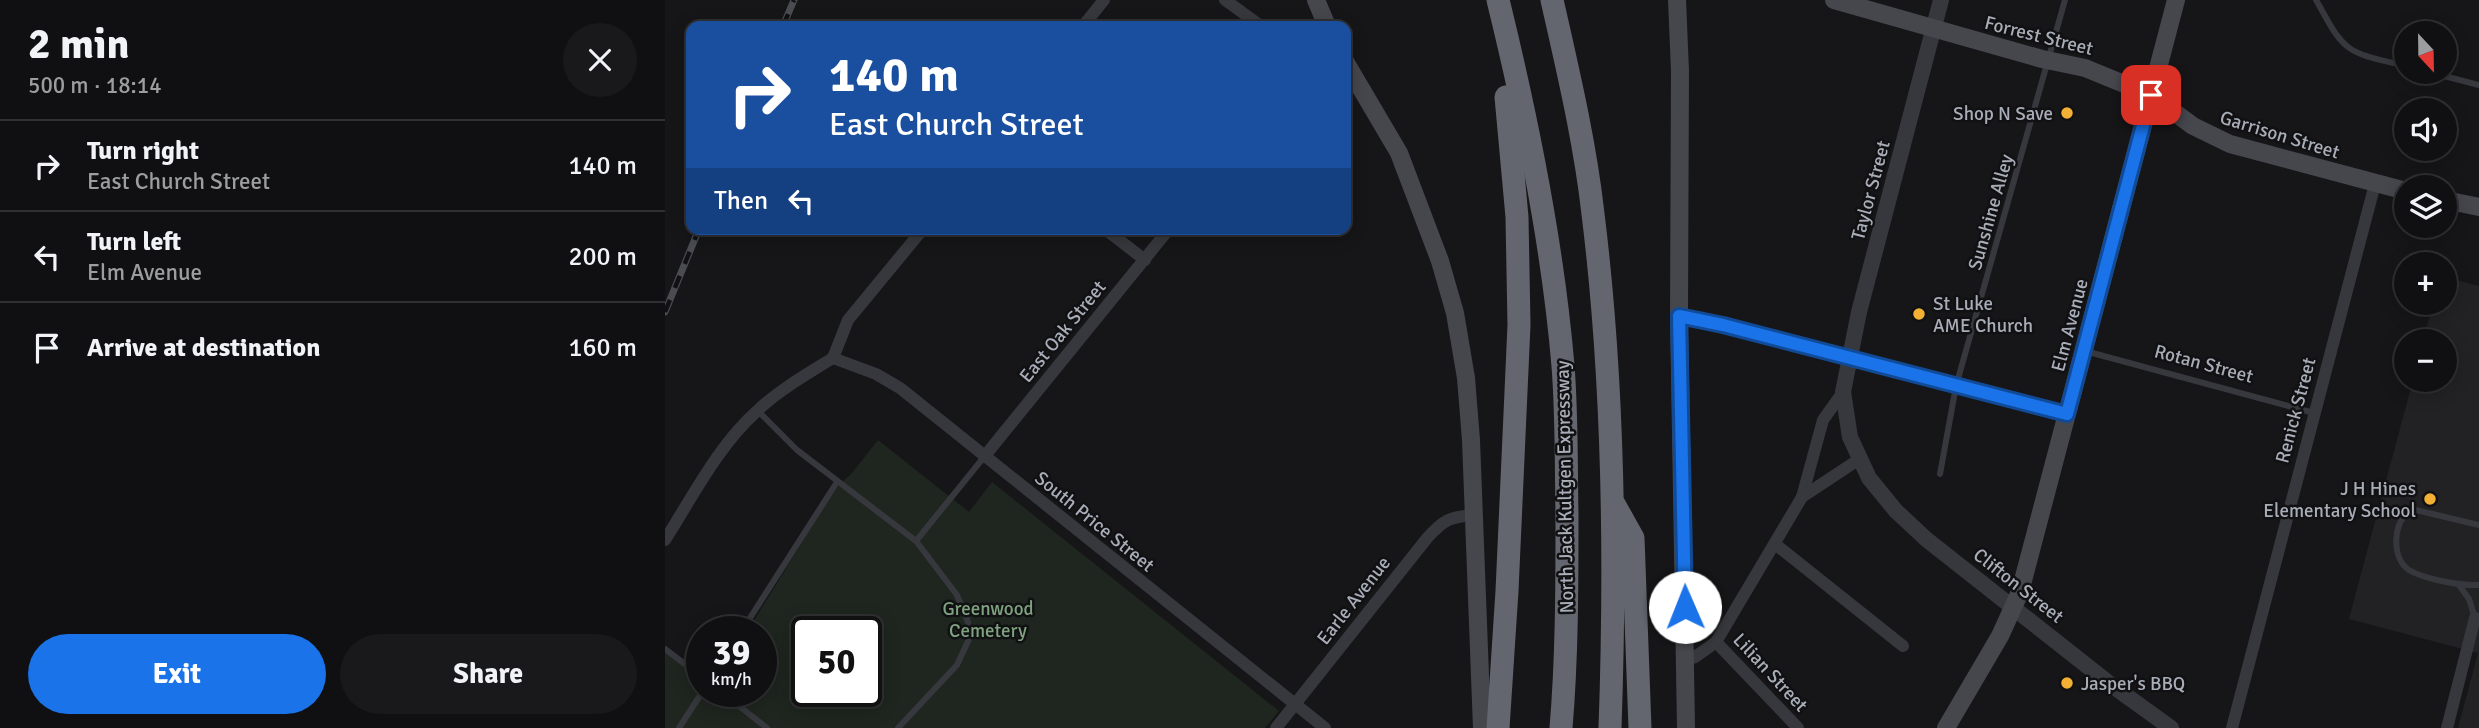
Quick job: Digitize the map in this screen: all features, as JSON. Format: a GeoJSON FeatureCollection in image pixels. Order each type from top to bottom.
{"type":"FeatureCollection","features":[{"type":"Feature","properties":{"kind":"highway"},"geometry":{"type":"LineString","coordinates":[[1496,0],[1517,216],[1519,325],[1498,728]]}},
{"type":"Feature","properties":{"kind":"highway","name":"North Jack Kultgen Expressway"},"geometry":{"type":"LineString","coordinates":[[1496,0],[1510,47],[1541,207],[1555,290],[1563,366],[1567,582],[1561,728]]}},
{"type":"Feature","properties":{"kind":"highway"},"geometry":{"type":"LineString","coordinates":[[1552,0],[1572,89],[1593,212],[1601,292],[1613,501],[1610,728]]}},
{"type":"Feature","properties":{"kind":"highway"},"geometry":{"type":"LineString","coordinates":[[1613,501],[1633,538],[1640,728]]}},
{"type":"Feature","properties":{"kind":"main road"},"geometry":{"type":"LineString","coordinates":[[1316,0],[1325,21]]}},
{"type":"Feature","properties":{"kind":"main road","name":"Forrest Street"},"geometry":{"type":"LineString","coordinates":[[1834,0],[2095,71],[2151,95]]}},
{"type":"Feature","properties":{"kind":"main road","name":"Elm Avenue"},"geometry":{"type":"LineString","coordinates":[[1946,728],[2015,608],[2176,0]]}},
{"type":"Feature","properties":{"kind":"main road"},"geometry":{"type":"LineString","coordinates":[[1675,3],[1680,71],[1679,316],[1686,728]]}},
{"type":"Feature","properties":{"kind":"main road"},"geometry":{"type":"LineString","coordinates":[[1351,71],[1399,153],[1418,198],[1455,313],[1466,378],[1471,440],[1482,728]]}},
{"type":"Feature","properties":{"kind":"main road","name":"Garrison Street"},"geometry":{"type":"LineString","coordinates":[[2151,95],[2193,126],[2230,144],[2394,188]]}},
{"type":"Feature","properties":{"kind":"main road"},"geometry":{"type":"LineString","coordinates":[[2457,202],[2479,207]]}},
{"type":"Feature","properties":{"kind":"street"},"geometry":{"type":"LineString","coordinates":[[1087,21],[1104,0]]}},
{"type":"Feature","properties":{"kind":"street"},"geometry":{"type":"LineString","coordinates":[[1225,0],[1254,21]]}},
{"type":"Feature","properties":{"kind":"street","name":"Taylor Street"},"geometry":{"type":"LineString","coordinates":[[1802,497],[1859,460],[1850,437],[1843,392],[1859,313],[1941,0]]}},
{"type":"Feature","properties":{"kind":"street","name":"Renick Street"},"geometry":{"type":"LineString","coordinates":[[2232,728],[2375,184]]}},
{"type":"Feature","properties":{"kind":"street"},"geometry":{"type":"LineString","coordinates":[[665,540],[730,439],[757,410],[833,358],[848,320],[918,235]]}},
{"type":"Feature","properties":{"kind":"street"},"geometry":{"type":"LineString","coordinates":[[1113,235],[1145,260]]}},
{"type":"Feature","properties":{"kind":"street","name":"East Oak Street"},"geometry":{"type":"LineString","coordinates":[[984,457],[1164,235]]}},
{"type":"Feature","properties":{"kind":"street"},"geometry":{"type":"LineString","coordinates":[[1679,316],[2067,414]]}},
{"type":"Feature","properties":{"kind":"street","name":"South Price Street"},"geometry":{"type":"LineString","coordinates":[[833,358],[876,374],[900,388],[1325,728]]}},
{"type":"Feature","properties":{"kind":"street","name":"Taylor Street"},"geometry":{"type":"LineString","coordinates":[[1686,660],[1716,642],[1775,544],[1802,497],[1823,420],[1843,392]]}},
{"type":"Feature","properties":{"kind":"street","name":"Clifton Street"},"geometry":{"type":"LineString","coordinates":[[1859,460],[1881,496],[1926,539],[2171,728]]}},
{"type":"Feature","properties":{"kind":"street","name":"Earle Avenue"},"geometry":{"type":"LineString","coordinates":[[1276,728],[1427,537],[1452,516],[1473,515]]}},
{"type":"Feature","properties":{"kind":"street"},"geometry":{"type":"LineString","coordinates":[[1775,544],[1903,646]]}},
{"type":"Feature","properties":{"kind":"street"},"geometry":{"type":"LineString","coordinates":[[2447,728],[2478,614]]}},
{"type":"Feature","properties":{"kind":"street","name":"Lilian Street"},"geometry":{"type":"LineString","coordinates":[[1716,642],[1798,728]]}},
{"type":"Feature","properties":{"kind":"lane","name":"Sunshine Alley"},"geometry":{"type":"LineString","coordinates":[[1940,474],[1956,386],[2065,0]]}},
{"type":"Feature","properties":{"kind":"lane"},"geometry":{"type":"LineString","coordinates":[[2316,0],[2339,38],[2347,46],[2356,52],[2394,62]]}},
{"type":"Feature","properties":{"kind":"lane"},"geometry":{"type":"LineString","coordinates":[[2457,79],[2479,85]]}},
{"type":"Feature","properties":{"kind":"lane","name":"Rotan Street"},"geometry":{"type":"LineString","coordinates":[[2083,351],[2315,413]]}},
{"type":"Feature","properties":{"kind":"lane"},"geometry":{"type":"LineString","coordinates":[[757,410],[797,450],[916,541],[957,595],[968,622],[969,639],[957,665],[898,728]]}},
{"type":"Feature","properties":{"kind":"lane"},"geometry":{"type":"LineString","coordinates":[[916,541],[984,457]]}},
{"type":"Feature","properties":{"kind":"lane"},"geometry":{"type":"LineString","coordinates":[[751,616],[837,482]]}},
{"type":"Feature","properties":{"kind":"lane"},"geometry":{"type":"LineString","coordinates":[[2479,525],[2416,510],[2404,516],[2396,531],[2400,559],[2408,569],[2459,585],[2479,585]]}},
{"type":"Feature","properties":{"kind":"lane"},"geometry":{"type":"LineString","coordinates":[[2459,585],[2478,614]]}},
{"type":"Feature","properties":{"kind":"lane"},"geometry":{"type":"LineString","coordinates":[[665,649],[686,665]]}},
{"type":"Feature","properties":{"kind":"lane"},"geometry":{"type":"LineString","coordinates":[[679,728],[693,707]]}},
{"type":"Feature","properties":{"kind":"lane"},"geometry":{"type":"LineString","coordinates":[[740,707],[767,728]]}},
{"type":"Feature","properties":{"kind":"shaded area","name":"J H Hines Elementary School"},"geometry":{"type":"Polygon","coordinates":[[[2457,280],[2479,286],[2479,728],[2458,728],[2478,653],[2349,619],[2410,392],[2457,392],[2457,329],[2426,329],[2430,315],[2457,315],[2457,280]]]}},
{"type":"Feature","properties":{"kind":"green space","name":"Greenwood Cemetery"},"geometry":{"type":"Polygon","coordinates":[[[878,440],[969,512],[992,482],[1279,711],[1265,728],[665,728],[665,649],[686,665],[686,707],[777,707],[777,616],[757,616],[834,490],[852,473],[878,440]]]}},
{"type":"Feature","properties":{"kind":"railway"},"geometry":{"type":"LineString","coordinates":[[785,21],[794,0]]}},
{"type":"Feature","properties":{"kind":"railway"},"geometry":{"type":"LineString","coordinates":[[665,312],[697,235]]}},
{"type":"Feature","properties":{"kind":"place","name":"Shop N Save"},"geometry":{"type":"Point","coordinates":[2067,113]}},
{"type":"Feature","properties":{"kind":"place","name":"St Luke AME Church"},"geometry":{"type":"Point","coordinates":[1919,314]}},
{"type":"Feature","properties":{"kind":"place","name":"J H Hines Elementary School"},"geometry":{"type":"Point","coordinates":[2430,499]}},
{"type":"Feature","properties":{"kind":"place","name":"Jasper's BBQ"},"geometry":{"type":"Point","coordinates":[2067,683]}},
{"type":"Feature","properties":{"kind":"route"},"geometry":{"type":"LineString","coordinates":[[1685,607],[1679,316],[2067,414],[2151,95]]}}]}
